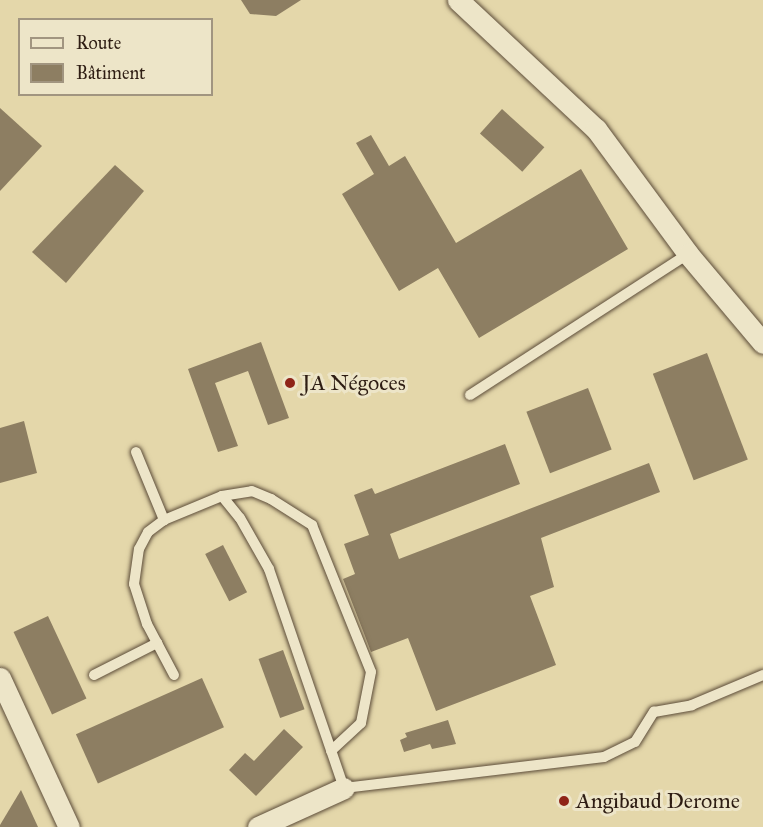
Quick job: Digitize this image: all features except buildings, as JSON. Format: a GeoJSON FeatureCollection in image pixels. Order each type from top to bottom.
{"type":"FeatureCollection","features":[{"type":"Feature","properties":{"kind":"street"},"geometry":{"type":"LineString","coordinates":[[458,0],[596,129],[688,254],[763,343]]}},
{"type":"Feature","properties":{"kind":"street"},"geometry":{"type":"LineString","coordinates":[[0,678],[69,827]]}},
{"type":"Feature","properties":{"kind":"street"},"geometry":{"type":"LineString","coordinates":[[258,827],[344,788]]}},
{"type":"Feature","properties":{"kind":"lane"},"geometry":{"type":"LineString","coordinates":[[470,395],[688,254]]}},
{"type":"Feature","properties":{"kind":"lane"},"geometry":{"type":"LineString","coordinates":[[136,453],[164,520]]}},
{"type":"Feature","properties":{"kind":"lane"},"geometry":{"type":"LineString","coordinates":[[174,675],[157,643],[135,584],[134,569],[148,532],[164,520],[222,496],[252,491],[271,499],[312,525],[323,543],[371,672],[361,723],[331,751]]}},
{"type":"Feature","properties":{"kind":"lane"},"geometry":{"type":"LineString","coordinates":[[222,496],[240,518],[269,569],[344,788],[604,758],[635,742],[654,712],[692,705],[763,675]]}},
{"type":"Feature","properties":{"kind":"lane"},"geometry":{"type":"LineString","coordinates":[[94,675],[157,643]]}},
{"type":"Feature","properties":{"kind":"place","name":"JA Négoces"},"geometry":{"type":"Point","coordinates":[290,383]}},
{"type":"Feature","properties":{"kind":"place","name":"Angibaud Derome"},"geometry":{"type":"Point","coordinates":[564,801]}}]}
